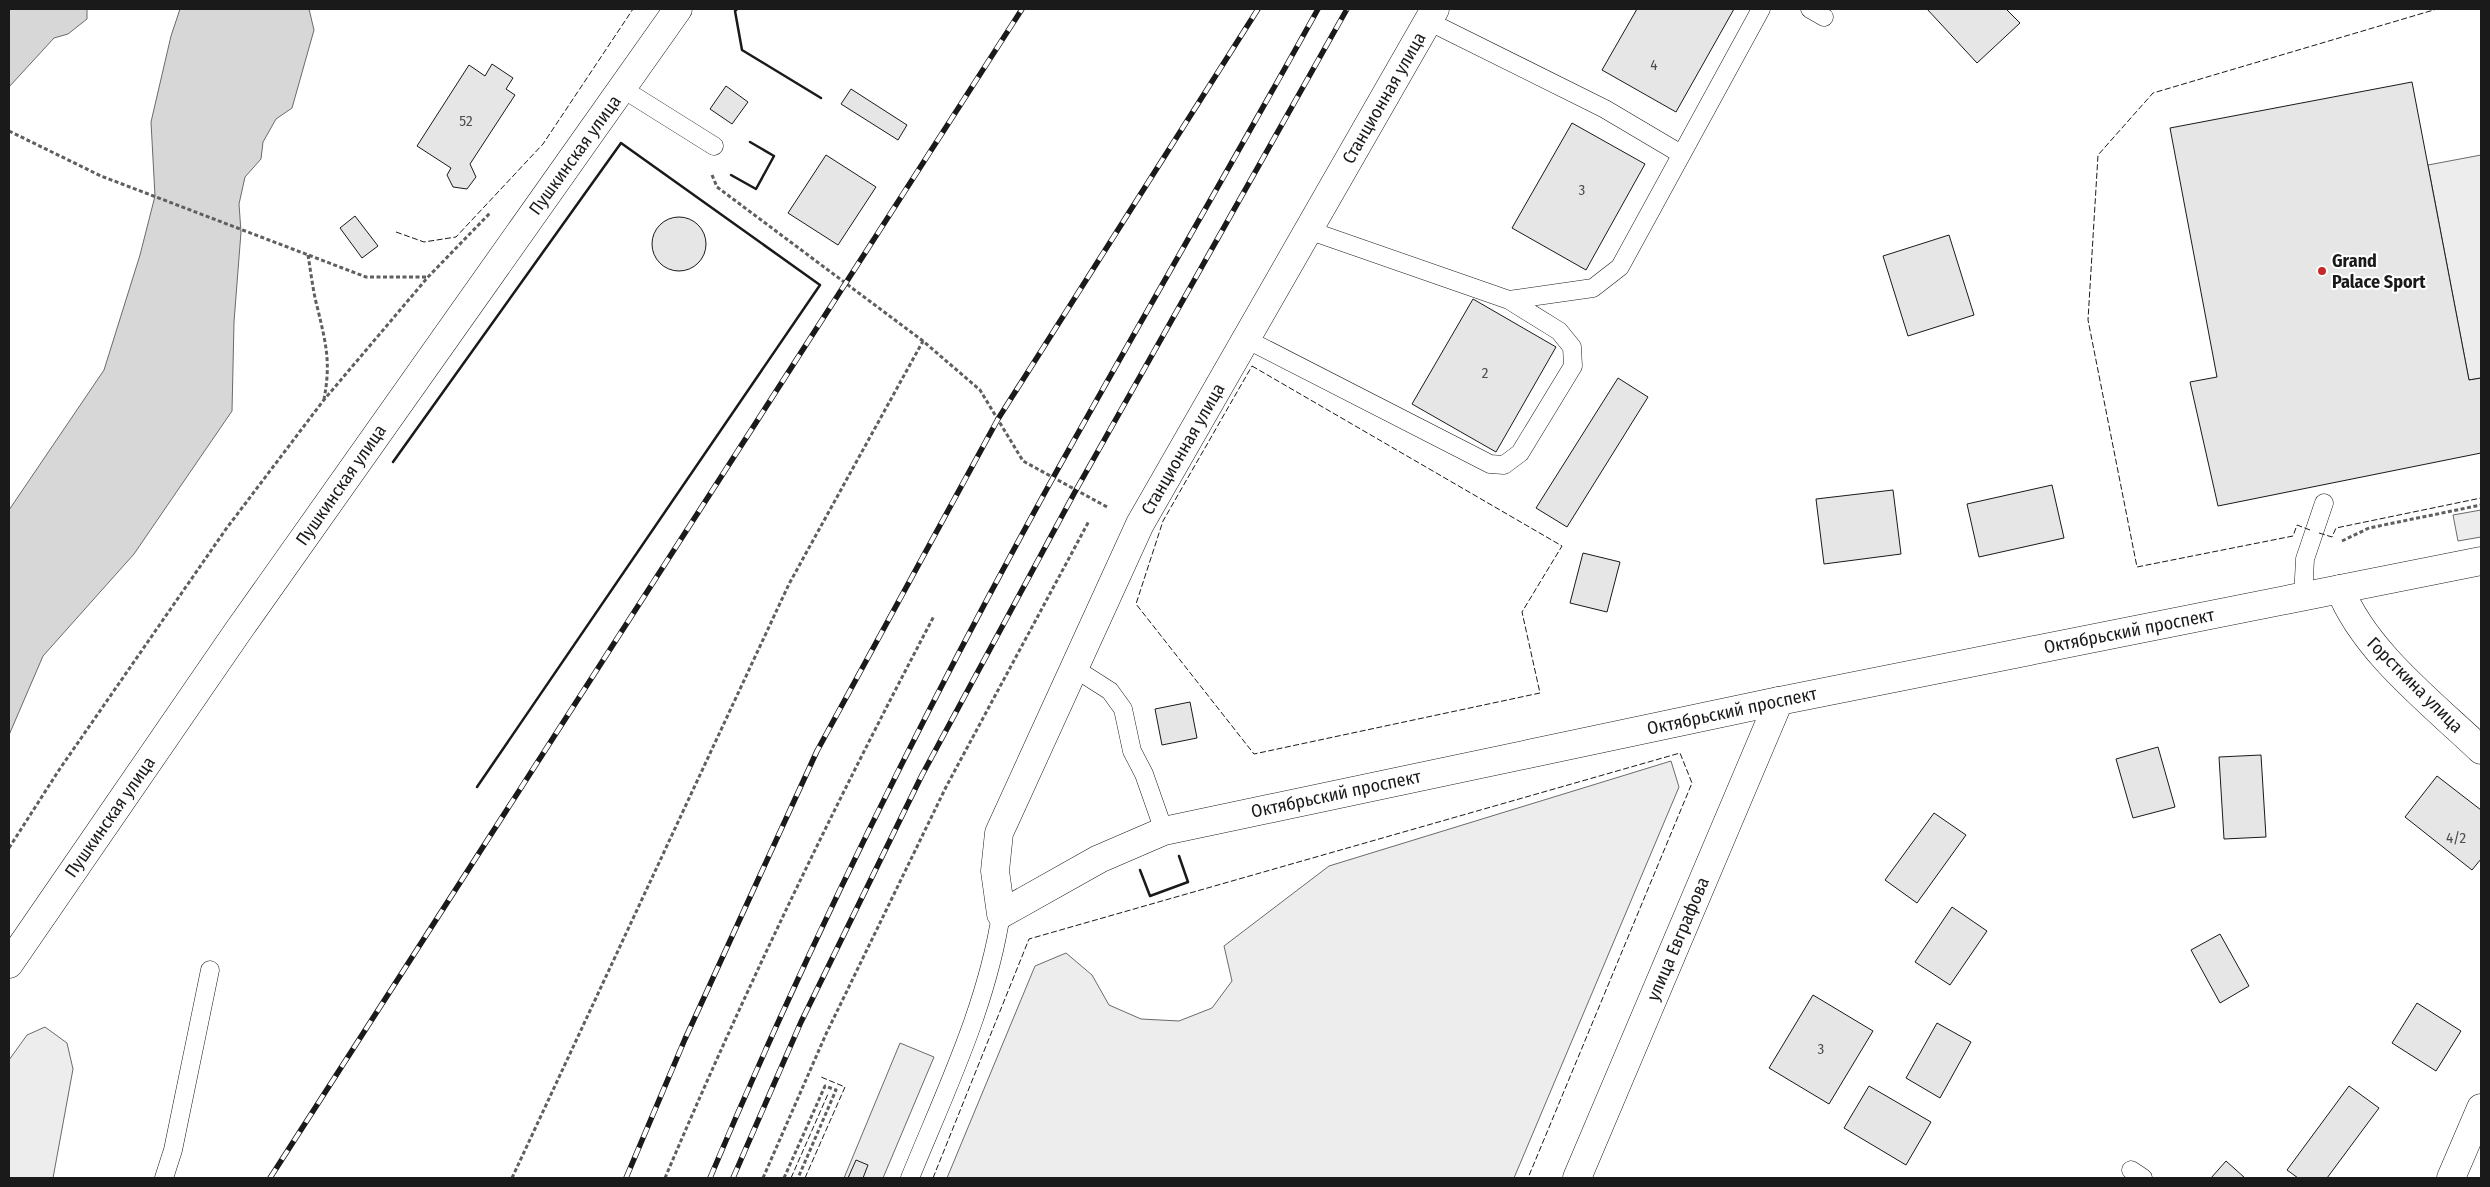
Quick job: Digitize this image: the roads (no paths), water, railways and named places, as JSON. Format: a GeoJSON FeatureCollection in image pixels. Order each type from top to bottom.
{"type":"FeatureCollection","features":[{"type":"Feature","properties":{"kind":"street","name":"Пушкинская улица"},"geometry":{"type":"LineString","coordinates":[[9,964],[236,634],[678,9]]}},
{"type":"Feature","properties":{"kind":"street","name":"Станционная улица"},"geometry":{"type":"LineString","coordinates":[[1001,914],[994,871],[999,833],[1140,524],[1432,15]]}},
{"type":"Feature","properties":{"kind":"street","name":"Октябрьский проспект"},"geometry":{"type":"LineString","coordinates":[[1001,914],[1099,859],[1164,831],[1779,701],[2481,561]]}},
{"type":"Feature","properties":{"kind":"street","name":"Горсткина улица"},"geometry":{"type":"LineString","coordinates":[[2340,589],[2348,610],[2373,646],[2481,750]]}},
{"type":"Feature","properties":{"kind":"street","name":"улица Евграфова"},"geometry":{"type":"LineString","coordinates":[[1577,1178],[1779,701]]}},
{"type":"Feature","properties":{"kind":"street"},"geometry":{"type":"LineString","coordinates":[[2452,1178],[2481,1108]]}},
{"type":"Feature","properties":{"kind":"lane"},"geometry":{"type":"LineString","coordinates":[[1509,300],[1593,288],[1620,267],[1761,9]]}},
{"type":"Feature","properties":{"kind":"lane"},"geometry":{"type":"LineString","coordinates":[[1432,15],[1681,154]]}},
{"type":"Feature","properties":{"kind":"lane"},"geometry":{"type":"LineString","coordinates":[[623,89],[714,146]]}},
{"type":"Feature","properties":{"kind":"lane"},"geometry":{"type":"LineString","coordinates":[[1246,339],[1490,464],[1504,465],[1520,454],[1573,366],[1572,347],[1559,331],[1509,300],[1308,230]]}},
{"type":"Feature","properties":{"kind":"lane"},"geometry":{"type":"LineString","coordinates":[[2303,597],[2305,559],[2324,503]]}},
{"type":"Feature","properties":{"kind":"lane"},"geometry":{"type":"LineString","coordinates":[[1074,668],[1110,691],[1123,709],[1132,751],[1144,774],[1164,831]]}},
{"type":"Feature","properties":{"kind":"lane"},"geometry":{"type":"LineString","coordinates":[[910,1178],[977,1012],[995,952],[1001,914]]}},
{"type":"Feature","properties":{"kind":"lane"},"geometry":{"type":"LineString","coordinates":[[164,1178],[173,1150],[210,970]]}},
{"type":"Feature","properties":{"kind":"railway"},"geometry":{"type":"LineString","coordinates":[[270,1178],[1022,9]]}},
{"type":"Feature","properties":{"kind":"railway"},"geometry":{"type":"LineString","coordinates":[[626,1178],[685,1039],[817,751],[998,419],[1258,9]]}},
{"type":"Feature","properties":{"kind":"railway"},"geometry":{"type":"LineString","coordinates":[[710,1178],[830,911],[961,648],[1054,476],[1318,9]]}},
{"type":"Feature","properties":{"kind":"railway"},"geometry":{"type":"LineString","coordinates":[[733,1178],[801,1022],[922,775],[1076,490],[1347,9]]}},
{"type":"Feature","properties":{"kind":"place","name":"Grand Palace Sport"},"geometry":{"type":"Point","coordinates":[2322,271]}}]}
